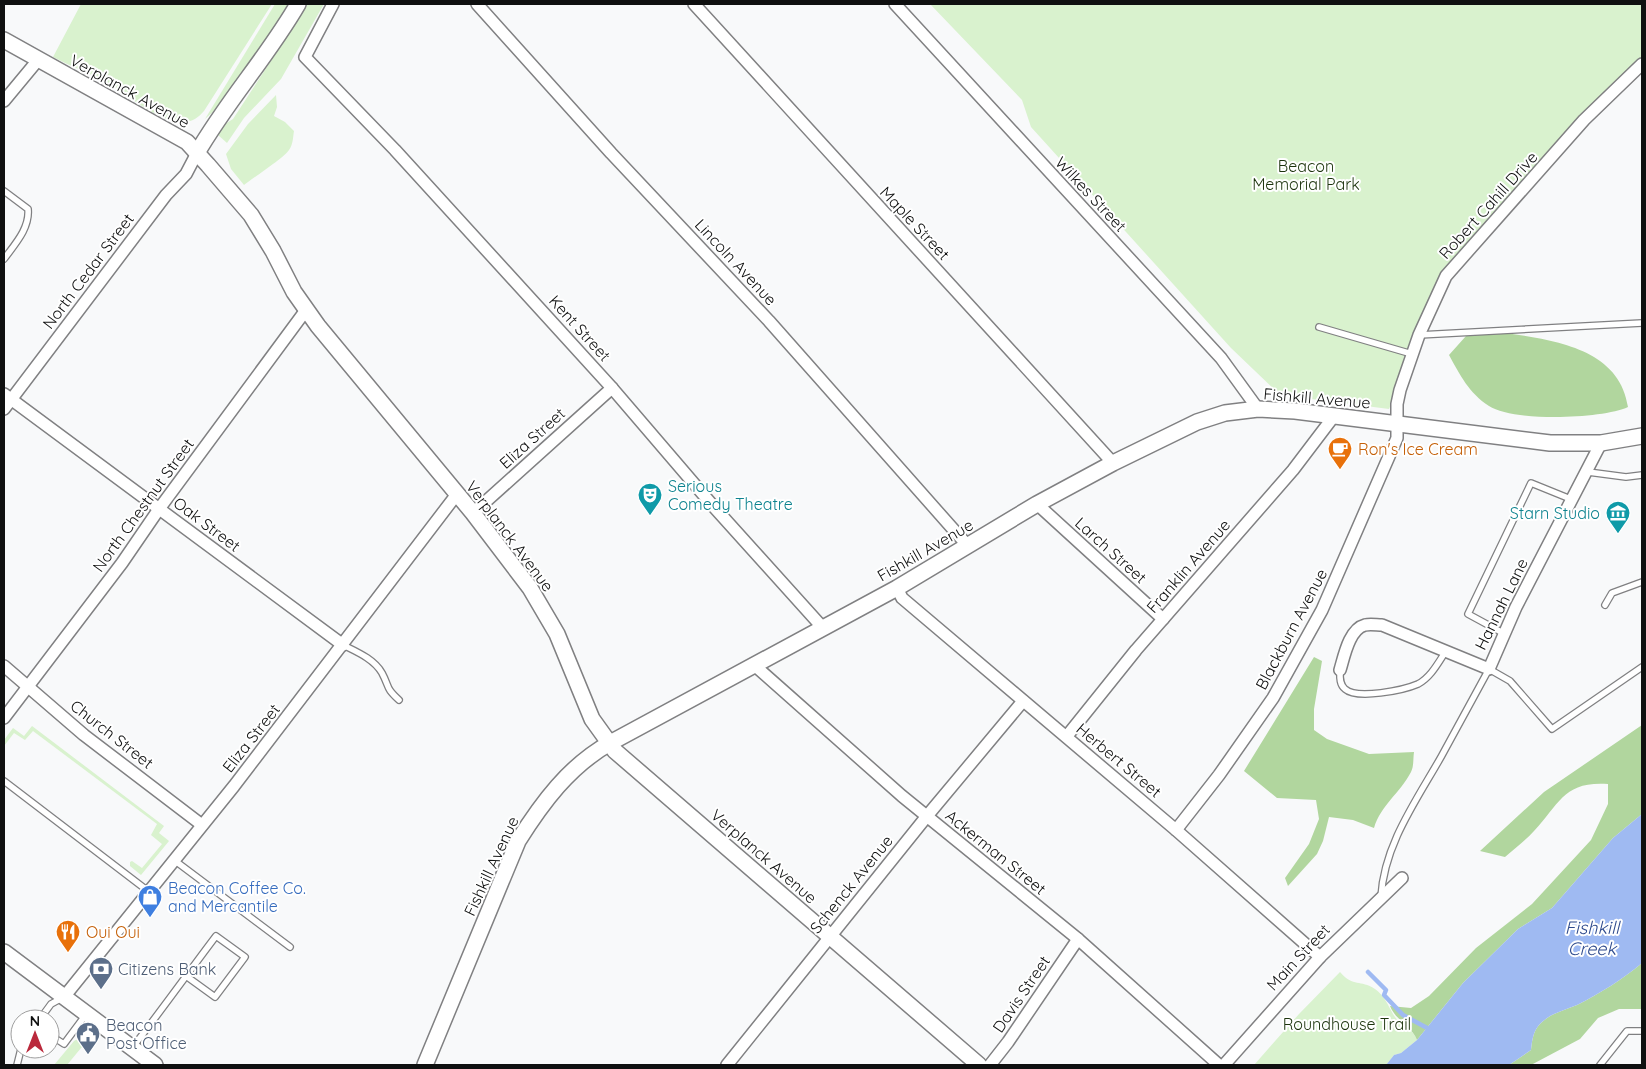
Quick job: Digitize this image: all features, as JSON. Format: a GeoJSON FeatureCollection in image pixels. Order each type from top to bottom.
{"type":"FeatureCollection","features":[{"type":"Feature","properties":{"kind":"main road"},"geometry":{"type":"LineString","coordinates":[[197,153],[228,104],[285,27],[298,4]]}},
{"type":"Feature","properties":{"kind":"main road","name":"Verplanck Avenue"},"geometry":{"type":"LineString","coordinates":[[4,40],[187,142],[251,215],[306,310],[473,513],[534,596],[557,634],[592,719],[615,750],[979,1065]]}},
{"type":"Feature","properties":{"kind":"main road","name":"Fishkill Avenue"},"geometry":{"type":"LineString","coordinates":[[425,1065],[518,842],[539,807],[576,766],[610,743],[896,588],[1037,504],[1113,463],[1198,422],[1225,413],[1258,409],[1334,416],[1550,442],[1601,443],[1642,436]]}},
{"type":"Feature","properties":{"kind":"main road"},"geometry":{"type":"LineString","coordinates":[[4,952],[155,1065]]}},
{"type":"Feature","properties":{"kind":"street","name":"Kent Street"},"geometry":{"type":"LineString","coordinates":[[334,4],[304,56],[395,150],[612,388],[714,507],[823,628]]}},
{"type":"Feature","properties":{"kind":"street","name":"Lincoln Avenue"},"geometry":{"type":"LineString","coordinates":[[476,4],[611,154],[769,321],[968,546]]}},
{"type":"Feature","properties":{"kind":"street","name":"Maple Street"},"geometry":{"type":"LineString","coordinates":[[694,4],[1113,463]]}},
{"type":"Feature","properties":{"kind":"street","name":"Wilkes Street"},"geometry":{"type":"LineString","coordinates":[[895,4],[1220,358],[1258,409]]}},
{"type":"Feature","properties":{"kind":"street"},"geometry":{"type":"LineString","coordinates":[[4,101],[38,60]]}},
{"type":"Feature","properties":{"kind":"street","name":"Robert Cahill Drive"},"geometry":{"type":"LineString","coordinates":[[1397,424],[1397,404],[1412,354],[1446,276],[1455,263],[1553,157],[1584,120],[1642,64]]}},
{"type":"Feature","properties":{"kind":"street","name":"North Cedar Street"},"geometry":{"type":"LineString","coordinates":[[6,401],[166,195],[186,174],[197,153]]}},
{"type":"Feature","properties":{"kind":"street","name":"North Chestnut Street"},"geometry":{"type":"LineString","coordinates":[[4,718],[122,563],[158,509],[306,310]]}},
{"type":"Feature","properties":{"kind":"street","name":"Eliza Street"},"geometry":{"type":"LineString","coordinates":[[473,513],[612,388]]}},
{"type":"Feature","properties":{"kind":"street","name":"Oak Street"},"geometry":{"type":"LineString","coordinates":[[6,401],[158,509],[343,645]]}},
{"type":"Feature","properties":{"kind":"street","name":"Franklin Avenue"},"geometry":{"type":"LineString","coordinates":[[1067,736],[1163,619],[1293,470],[1334,416]]}},
{"type":"Feature","properties":{"kind":"street","name":"Blackburn Avenue"},"geometry":{"type":"LineString","coordinates":[[1176,830],[1219,775],[1273,698],[1322,610],[1385,460],[1397,438],[1397,424]]}},
{"type":"Feature","properties":{"kind":"street","name":"Hannah Lane"},"geometry":{"type":"LineString","coordinates":[[1340,670],[1348,646],[1356,632],[1364,625],[1382,625],[1488,669],[1503,633],[1588,472],[1601,443]]}},
{"type":"Feature","properties":{"kind":"street","name":"Eliza Street"},"geometry":{"type":"LineString","coordinates":[[64,997],[343,645],[457,494]]}},
{"type":"Feature","properties":{"kind":"street","name":"Larch Street"},"geometry":{"type":"LineString","coordinates":[[1037,504],[1163,619]]}},
{"type":"Feature","properties":{"kind":"street","name":"Herbert Street"},"geometry":{"type":"LineString","coordinates":[[896,588],[902,598],[1022,701],[1067,736],[1320,957]]}},
{"type":"Feature","properties":{"kind":"street","name":"Ackerman Street"},"geometry":{"type":"LineString","coordinates":[[753,664],[926,816],[1078,939],[1219,1065]]}},
{"type":"Feature","properties":{"kind":"street","name":"Church Street"},"geometry":{"type":"LineString","coordinates":[[4,666],[84,735],[202,825]]}},
{"type":"Feature","properties":{"kind":"street","name":"Schenck Avenue"},"geometry":{"type":"LineString","coordinates":[[727,1065],[926,816],[1022,701]]}},
{"type":"Feature","properties":{"kind":"street","name":"Main Street"},"geometry":{"type":"LineString","coordinates":[[1224,1065],[1320,957],[1402,878]]}},
{"type":"Feature","properties":{"kind":"street","name":"Davis Street"},"geometry":{"type":"LineString","coordinates":[[990,1065],[1008,1042],[1078,939]]}},
{"type":"Feature","properties":{"kind":"lane"},"geometry":{"type":"LineString","coordinates":[[4,192],[28,209],[29,217],[21,236],[4,259]]}},
{"type":"Feature","properties":{"kind":"lane"},"geometry":{"type":"LineString","coordinates":[[1419,335],[1642,323]]}},
{"type":"Feature","properties":{"kind":"lane"},"geometry":{"type":"LineString","coordinates":[[1319,327],[1412,354]]}},
{"type":"Feature","properties":{"kind":"lane"},"geometry":{"type":"LineString","coordinates":[[1588,472],[1617,477],[1642,475]]}},
{"type":"Feature","properties":{"kind":"lane"},"geometry":{"type":"LineString","coordinates":[[1503,633],[1468,614],[1531,483],[1573,500]]}},
{"type":"Feature","properties":{"kind":"lane"},"geometry":{"type":"LineString","coordinates":[[1605,605],[1612,593],[1642,582]]}},
{"type":"Feature","properties":{"kind":"lane"},"geometry":{"type":"LineString","coordinates":[[343,645],[369,658],[382,673],[388,689],[399,700]]}},
{"type":"Feature","properties":{"kind":"lane"},"geometry":{"type":"LineString","coordinates":[[1340,670],[1340,681],[1345,689],[1358,694],[1386,692],[1418,684],[1431,673],[1446,651]]}},
{"type":"Feature","properties":{"kind":"lane"},"geometry":{"type":"LineString","coordinates":[[1381,897],[1382,875],[1387,858],[1410,810],[1488,669],[1510,681],[1552,729],[1642,667]]}},
{"type":"Feature","properties":{"kind":"lane"},"geometry":{"type":"LineString","coordinates":[[4,781],[148,891]]}},
{"type":"Feature","properties":{"kind":"lane"},"geometry":{"type":"LineString","coordinates":[[174,860],[290,947]]}},
{"type":"Feature","properties":{"kind":"lane"},"geometry":{"type":"LineString","coordinates":[[132,1048],[186,976],[216,936],[245,957],[215,997],[186,976]]}},
{"type":"Feature","properties":{"kind":"lane"},"geometry":{"type":"LineString","coordinates":[[49,1009],[51,1004],[64,997]]}},
{"type":"Feature","properties":{"kind":"lane"},"geometry":{"type":"LineString","coordinates":[[60,1041],[64,1044],[87,1013]]}},
{"type":"Feature","properties":{"kind":"lane"},"geometry":{"type":"LineString","coordinates":[[66,1026],[74,1031]]}},
{"type":"Feature","properties":{"kind":"lane"},"geometry":{"type":"LineString","coordinates":[[1600,1065],[1627,1031],[1642,1031]]}},
{"type":"Feature","properties":{"kind":"lane"},"geometry":{"type":"LineString","coordinates":[[62,1033],[69,1038]]}},
{"type":"Feature","properties":{"kind":"green space"},"geometry":{"type":"Polygon","coordinates":[[[81,4],[272,4],[204,111],[194,120],[185,122],[162,117],[106,82],[53,57],[81,4]]]}},
{"type":"Feature","properties":{"kind":"green space"},"geometry":{"type":"Polygon","coordinates":[[[275,4],[289,4],[214,111],[205,119],[275,4]]]}},
{"type":"Feature","properties":{"kind":"green space"},"geometry":{"type":"Polygon","coordinates":[[[308,4],[324,4],[281,79],[244,118],[227,143],[218,135],[225,124],[233,119],[308,4]]]}},
{"type":"Feature","properties":{"kind":"green space","name":"Beacon Memorial Park"},"geometry":{"type":"Polygon","coordinates":[[[930,4],[1642,4],[1642,64],[1446,276],[1389,409],[1280,395],[1231,348],[1031,127],[1022,100],[930,4]]]}},
{"type":"Feature","properties":{"kind":"green space"},"geometry":{"type":"Polygon","coordinates":[[[276,95],[277,107],[274,116],[285,122],[294,131],[293,141],[289,150],[282,157],[244,185],[231,169],[226,154],[248,124],[276,95]]]}},
{"type":"Feature","properties":{"kind":"green space"},"geometry":{"type":"Polygon","coordinates":[[[1493,331],[1556,342],[1576,348],[1595,357],[1610,370],[1622,386],[1628,407],[1599,414],[1537,417],[1517,415],[1489,406],[1470,389],[1449,355],[1466,336],[1493,331]]]}},
{"type":"Feature","properties":{"kind":"green space"},"geometry":{"type":"Polygon","coordinates":[[[1314,657],[1322,661],[1314,709],[1314,730],[1327,739],[1369,754],[1414,752],[1413,765],[1407,779],[1381,812],[1374,828],[1353,820],[1329,817],[1323,841],[1317,854],[1288,886],[1285,878],[1309,844],[1319,819],[1316,800],[1277,798],[1244,771],[1314,657]]]}},
{"type":"Feature","properties":{"kind":"green space"},"geometry":{"type":"Polygon","coordinates":[[[1642,725],[1642,814],[1613,838],[1552,908],[1518,929],[1463,983],[1417,1040],[1411,1030],[1396,1016],[1390,1006],[1411,1008],[1429,996],[1476,948],[1532,904],[1591,840],[1608,804],[1608,784],[1593,784],[1572,790],[1557,803],[1531,834],[1505,857],[1480,851],[1544,792],[1642,725]]]}},
{"type":"Feature","properties":{"kind":"green space"},"geometry":{"type":"Polygon","coordinates":[[[32,726],[164,826],[159,833],[169,841],[141,875],[130,866],[130,862],[132,861],[142,868],[162,844],[151,835],[157,824],[33,731],[25,740],[14,733],[4,746],[4,740],[13,728],[24,736],[32,726]]]}},
{"type":"Feature","properties":{"kind":"green space"},"geometry":{"type":"Polygon","coordinates":[[[1642,963],[1642,1009],[1619,1009],[1598,1018],[1580,1039],[1531,1065],[1509,1065],[1531,1050],[1535,1031],[1543,1021],[1602,991],[1642,963]]]}},
{"type":"Feature","properties":{"kind":"green space","name":"Roundhouse Trail"},"geometry":{"type":"Polygon","coordinates":[[[1340,972],[1353,982],[1365,984],[1378,991],[1386,1000],[1396,1018],[1412,1032],[1417,1040],[1401,1053],[1394,1055],[1386,1065],[1254,1065],[1299,1014],[1340,972]]]}},
{"type":"Feature","properties":{"kind":"green space"},"geometry":{"type":"Polygon","coordinates":[[[88,1033],[92,1041],[81,1048],[67,1065],[54,1065],[60,1059],[74,1041],[88,1033]]]}},
{"type":"Feature","properties":{"kind":"water","name":"Fishkill Creek"},"geometry":{"type":"Polygon","coordinates":[[[1642,814],[1642,963],[1602,991],[1543,1021],[1535,1031],[1531,1050],[1509,1065],[1386,1065],[1394,1055],[1401,1053],[1417,1040],[1463,983],[1518,929],[1552,908],[1613,838],[1642,814]]]}},
{"type":"Feature","properties":{"kind":"waterway"},"geometry":{"type":"LineString","coordinates":[[1368,972],[1386,990],[1384,995],[1403,1015],[1429,1029]]}},
{"type":"Feature","properties":{"kind":"place","name":"Ron's Ice Cream"},"geometry":{"type":"Point","coordinates":[1340,470]}},
{"type":"Feature","properties":{"kind":"place","name":"Serious Comedy Theatre"},"geometry":{"type":"Point","coordinates":[650,516]}},
{"type":"Feature","properties":{"kind":"place","name":"Starn Studio"},"geometry":{"type":"Point","coordinates":[1618,534]}},
{"type":"Feature","properties":{"kind":"place","name":"Beacon Coffee Co. and Mercantile"},"geometry":{"type":"Point","coordinates":[150,918]}},
{"type":"Feature","properties":{"kind":"place","name":"Oui Oui"},"geometry":{"type":"Point","coordinates":[68,953]}},
{"type":"Feature","properties":{"kind":"place","name":"Citizens Bank"},"geometry":{"type":"Point","coordinates":[101,990]}},
{"type":"Feature","properties":{"kind":"place","name":"Beacon Post Office"},"geometry":{"type":"Point","coordinates":[88,1055]}}]}
